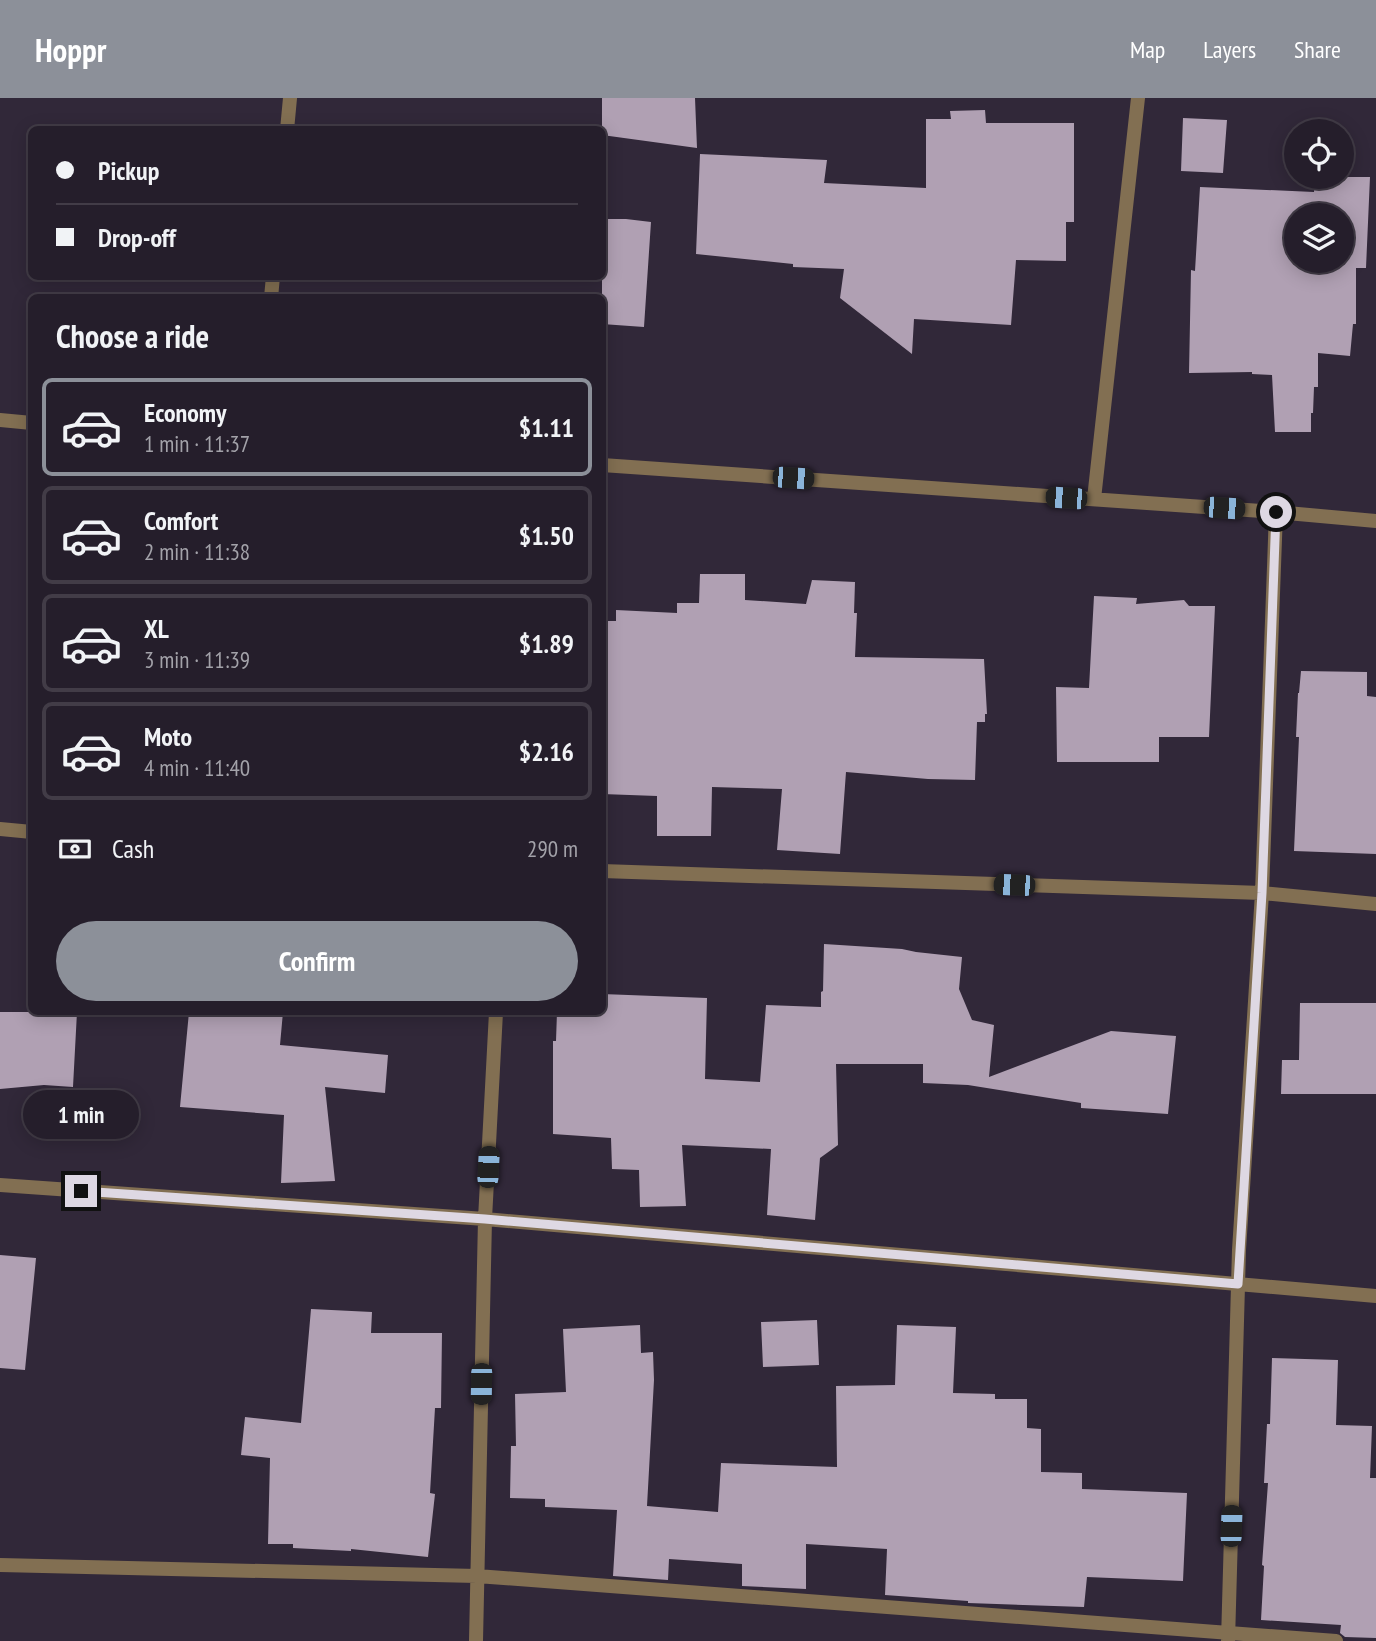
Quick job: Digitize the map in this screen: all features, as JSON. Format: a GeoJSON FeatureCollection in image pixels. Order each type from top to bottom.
{"type":"FeatureCollection","features":[{"type":"Feature","properties":{"kind":"street"},"geometry":{"type":"LineString","coordinates":[[287,126],[290,98]]}},
{"type":"Feature","properties":{"kind":"street"},"geometry":{"type":"LineString","coordinates":[[1094,499],[1138,98]]}},
{"type":"Feature","properties":{"kind":"street"},"geometry":{"type":"LineString","coordinates":[[0,420],[28,423]]}},
{"type":"Feature","properties":{"kind":"street"},"geometry":{"type":"LineString","coordinates":[[606,465],[1376,521]]}},
{"type":"Feature","properties":{"kind":"street"},"geometry":{"type":"LineString","coordinates":[[1228,1637],[1238,1284],[1262,893],[1276,512]]}},
{"type":"Feature","properties":{"kind":"street"},"geometry":{"type":"LineString","coordinates":[[0,829],[28,832]]}},
{"type":"Feature","properties":{"kind":"street"},"geometry":{"type":"LineString","coordinates":[[606,872],[1262,893],[1376,904]]}},
{"type":"Feature","properties":{"kind":"street"},"geometry":{"type":"LineString","coordinates":[[476,1641],[485,1219],[496,1015]]}},
{"type":"Feature","properties":{"kind":"street"},"geometry":{"type":"LineString","coordinates":[[0,1185],[485,1219],[1376,1296]]}},
{"type":"Feature","properties":{"kind":"street"},"geometry":{"type":"LineString","coordinates":[[0,1565],[477,1576],[1228,1637],[1335,1641]]}},
{"type":"Feature","properties":{"kind":"building"},"geometry":{"type":"Polygon","coordinates":[[[602,98],[695,98],[697,148],[606,136],[606,126],[602,126],[602,98]]]}},
{"type":"Feature","properties":{"kind":"building"},"geometry":{"type":"Polygon","coordinates":[[[985,110],[986,123],[1074,123],[1074,222],[1066,222],[1066,261],[1016,260],[1011,325],[914,319],[912,354],[840,298],[844,269],[793,267],[793,264],[696,254],[700,154],[827,160],[824,183],[926,188],[926,119],[951,119],[950,111],[985,110]]]}},
{"type":"Feature","properties":{"kind":"building"},"geometry":{"type":"Polygon","coordinates":[[[1183,118],[1227,120],[1223,173],[1181,171],[1183,118]]]}},
{"type":"Feature","properties":{"kind":"building"},"geometry":{"type":"Polygon","coordinates":[[[1354,177],[1370,177],[1366,268],[1356,268],[1356,324],[1353,324],[1350,356],[1318,353],[1318,387],[1314,387],[1311,432],[1275,432],[1272,375],[1252,372],[1189,373],[1191,270],[1195,271],[1200,187],[1314,192],[1314,189],[1354,189],[1354,177]]]}},
{"type":"Feature","properties":{"kind":"building"},"geometry":{"type":"Polygon","coordinates":[[[606,219],[651,222],[644,327],[606,324],[606,294],[602,294],[602,280],[606,280],[606,219]]]}},
{"type":"Feature","properties":{"kind":"building"},"geometry":{"type":"Polygon","coordinates":[[[700,574],[745,574],[745,600],[806,604],[812,580],[855,582],[855,657],[984,659],[987,714],[985,722],[977,722],[975,780],[846,772],[840,854],[777,850],[782,789],[712,787],[711,836],[657,836],[657,796],[606,794],[606,621],[616,621],[616,610],[677,613],[677,603],[699,603],[700,574]]]}},
{"type":"Feature","properties":{"kind":"building"},"geometry":{"type":"Polygon","coordinates":[[[1094,596],[1137,598],[1136,604],[1184,600],[1189,606],[1215,606],[1209,737],[1159,737],[1159,762],[1057,762],[1056,687],[1089,688],[1094,596]]]}},
{"type":"Feature","properties":{"kind":"building"},"geometry":{"type":"Polygon","coordinates":[[[1301,671],[1367,672],[1367,696],[1376,697],[1376,854],[1294,851],[1299,737],[1296,737],[1301,671]]]}},
{"type":"Feature","properties":{"kind":"building"},"geometry":{"type":"Polygon","coordinates":[[[824,944],[902,949],[962,957],[959,989],[972,1020],[994,1025],[989,1077],[1111,1031],[1176,1036],[1168,1114],[1081,1108],[1081,1103],[968,1085],[923,1083],[923,1064],[836,1064],[838,1145],[820,1158],[815,1220],[767,1215],[771,1149],[682,1145],[686,1206],[640,1207],[639,1170],[612,1169],[611,1138],[553,1134],[553,1041],[556,1041],[557,1015],[606,1015],[606,994],[707,998],[705,1079],[760,1082],[766,1005],[821,1007],[824,944]]]}},
{"type":"Feature","properties":{"kind":"building"},"geometry":{"type":"Polygon","coordinates":[[[1300,1003],[1376,1003],[1376,1094],[1281,1094],[1282,1060],[1299,1060],[1300,1003]]]}},
{"type":"Feature","properties":{"kind":"building"},"geometry":{"type":"Polygon","coordinates":[[[0,1012],[77,1015],[73,1087],[44,1085],[0,1089],[0,1012]]]}},
{"type":"Feature","properties":{"kind":"building"},"geometry":{"type":"Polygon","coordinates":[[[189,1015],[283,1015],[280,1045],[388,1055],[385,1093],[325,1087],[335,1181],[281,1183],[284,1115],[180,1107],[189,1015]]]}},
{"type":"Feature","properties":{"kind":"building"},"geometry":{"type":"Polygon","coordinates":[[[0,1255],[36,1258],[25,1370],[0,1368],[0,1255]]]}},
{"type":"Feature","properties":{"kind":"building"},"geometry":{"type":"Polygon","coordinates":[[[311,1309],[372,1312],[371,1333],[442,1333],[441,1408],[435,1408],[430,1493],[435,1494],[428,1557],[268,1544],[270,1458],[241,1455],[245,1417],[301,1423],[311,1309]]]}},
{"type":"Feature","properties":{"kind":"building"},"geometry":{"type":"Polygon","coordinates":[[[817,1320],[819,1365],[763,1367],[761,1322],[817,1320]]]}},
{"type":"Feature","properties":{"kind":"building"},"geometry":{"type":"Polygon","coordinates":[[[640,1325],[641,1353],[653,1352],[647,1506],[718,1512],[721,1463],[837,1467],[836,1386],[895,1385],[897,1325],[956,1327],[953,1393],[995,1394],[995,1399],[1027,1399],[1027,1428],[1041,1429],[1041,1472],[1082,1473],[1082,1489],[1187,1493],[1183,1581],[1087,1577],[1084,1607],[968,1603],[885,1595],[887,1549],[806,1544],[806,1589],[742,1586],[742,1564],[669,1559],[668,1580],[613,1576],[617,1510],[545,1507],[545,1499],[510,1498],[511,1446],[516,1446],[515,1394],[566,1392],[563,1329],[640,1325]]]}},
{"type":"Feature","properties":{"kind":"building"},"geometry":{"type":"Polygon","coordinates":[[[1272,1358],[1338,1360],[1336,1425],[1372,1426],[1370,1478],[1376,1478],[1376,1638],[1345,1637],[1340,1633],[1341,1625],[1261,1620],[1268,1483],[1264,1483],[1267,1424],[1270,1424],[1272,1358]]]}},
{"type":"Feature","properties":{"kind":"route"},"geometry":{"type":"LineString","coordinates":[[81,1191],[485,1219],[1238,1284],[1262,893],[1276,512]]}}]}
